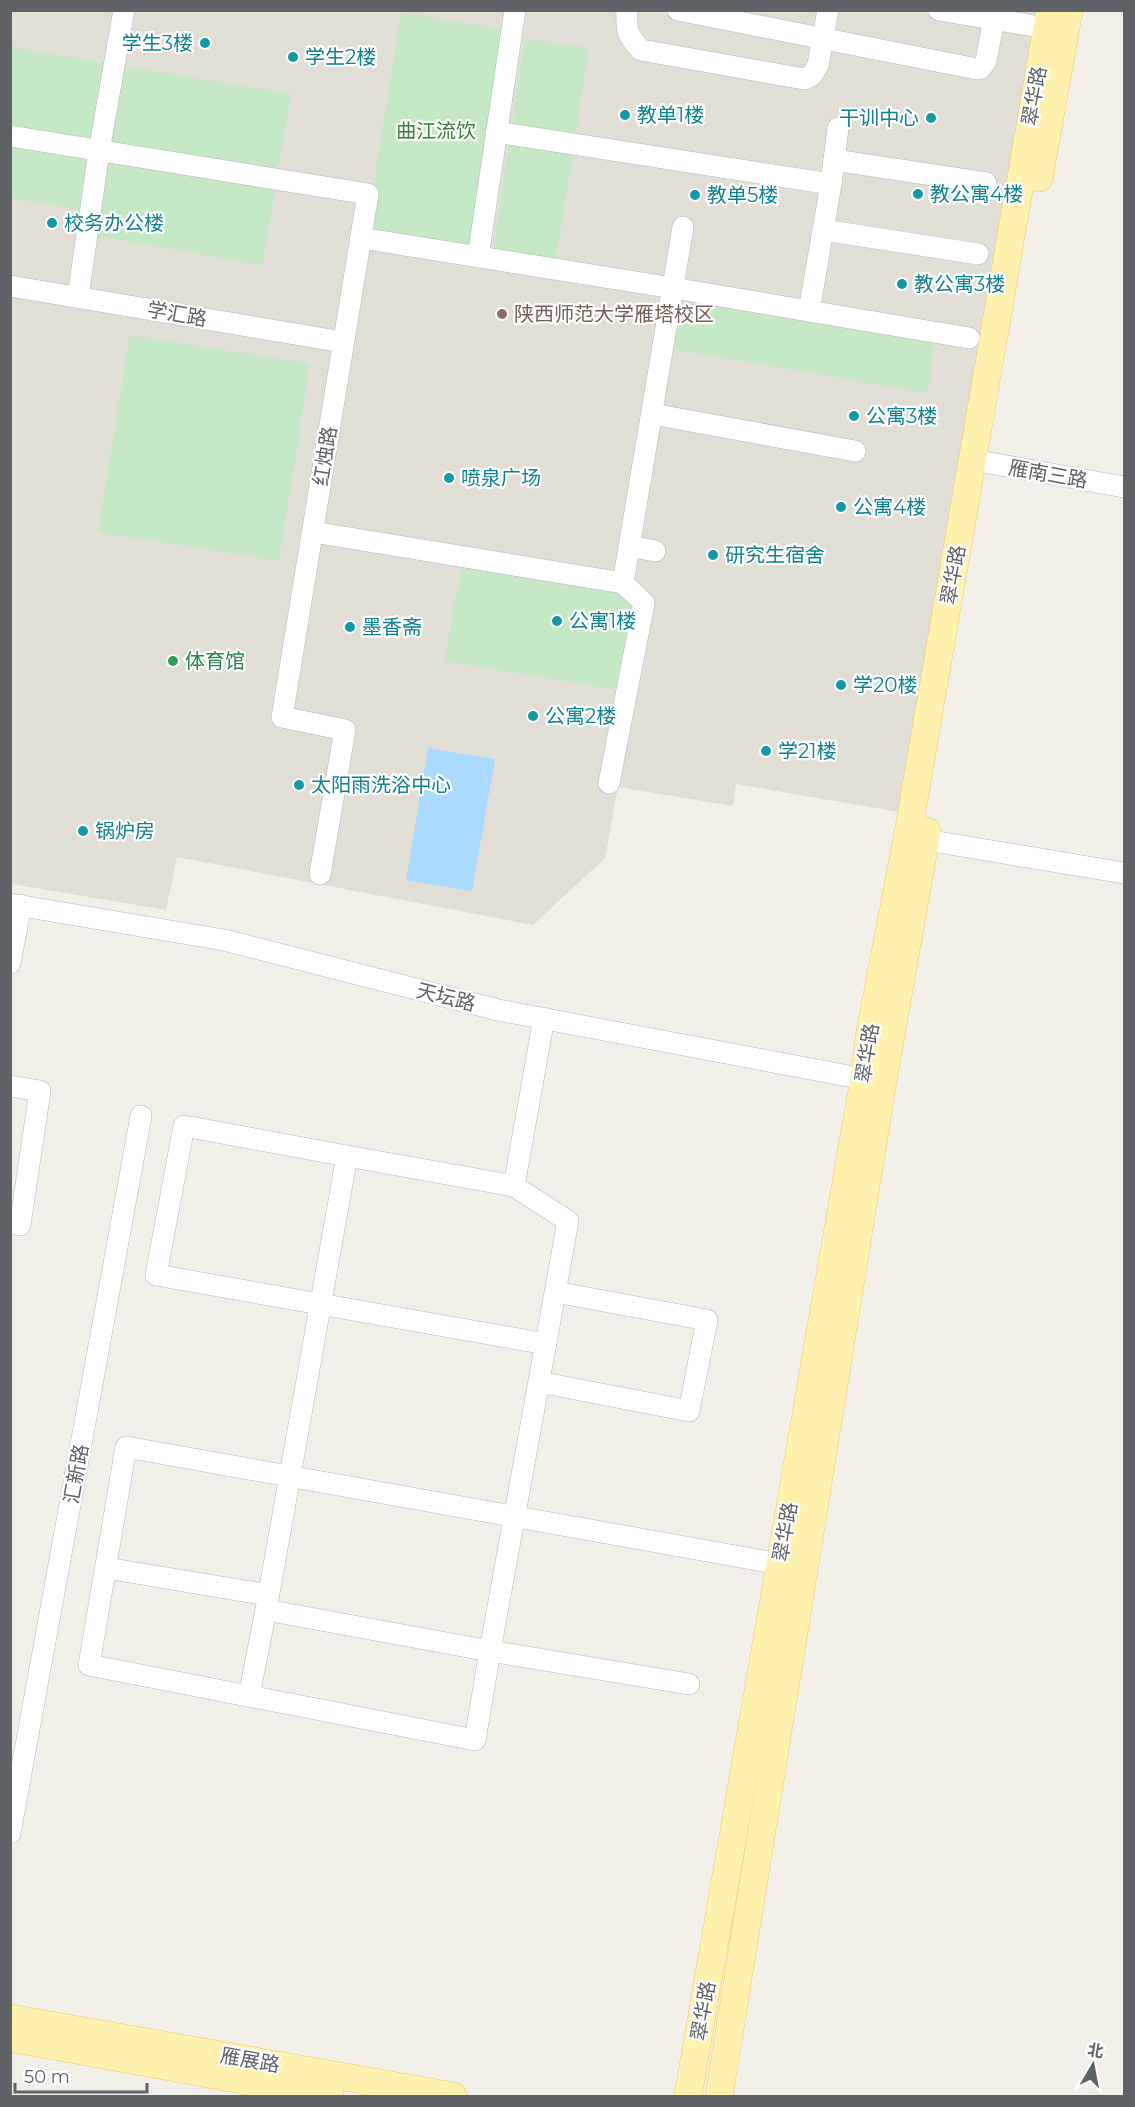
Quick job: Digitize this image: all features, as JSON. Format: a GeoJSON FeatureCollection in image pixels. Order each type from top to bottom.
{"type":"FeatureCollection","features":[{"type":"Feature","properties":{"kind":"main road","name":"翠华路"},"geometry":{"type":"LineString","coordinates":[[718,2097],[873,1079],[870,1032],[1069,10]]}},
{"type":"Feature","properties":{"kind":"main road","name":"翠华路"},"geometry":{"type":"LineString","coordinates":[[688,2097],[780,1564],[873,1079],[926,840],[1048,19]]}},
{"type":"Feature","properties":{"kind":"main road","name":"雁展路"},"geometry":{"type":"LineString","coordinates":[[10,2018],[453,2097]]}},
{"type":"Feature","properties":{"kind":"main road","name":"雁展路"},"geometry":{"type":"LineString","coordinates":[[10,2038],[330,2097]]}},
{"type":"Feature","properties":{"kind":"street"},"geometry":{"type":"LineString","coordinates":[[78,297],[99,151],[124,10]]}},
{"type":"Feature","properties":{"kind":"street"},"geometry":{"type":"LineString","coordinates":[[478,257],[515,10]]}},
{"type":"Feature","properties":{"kind":"street"},"geometry":{"type":"LineString","coordinates":[[627,10],[626,27],[630,39],[641,50],[804,79],[812,75],[818,66],[828,10]]}},
{"type":"Feature","properties":{"kind":"street"},"geometry":{"type":"LineString","coordinates":[[678,10],[738,16],[823,38],[977,69],[986,62],[994,19]]}},
{"type":"Feature","properties":{"kind":"street"},"geometry":{"type":"LineString","coordinates":[[939,10],[994,19],[1048,19]]}},
{"type":"Feature","properties":{"kind":"street"},"geometry":{"type":"LineString","coordinates":[[809,311],[838,129]]}},
{"type":"Feature","properties":{"kind":"street"},"geometry":{"type":"LineString","coordinates":[[496,132],[831,184]]}},
{"type":"Feature","properties":{"kind":"street"},"geometry":{"type":"LineString","coordinates":[[10,136],[99,151]]}},
{"type":"Feature","properties":{"kind":"street","name":"红烛路"},"geometry":{"type":"LineString","coordinates":[[99,151],[368,194],[282,717],[345,730],[320,874]]}},
{"type":"Feature","properties":{"kind":"street"},"geometry":{"type":"LineString","coordinates":[[834,160],[986,183]]}},
{"type":"Feature","properties":{"kind":"street"},"geometry":{"type":"LineString","coordinates":[[623,583],[683,227]]}},
{"type":"Feature","properties":{"kind":"street"},"geometry":{"type":"LineString","coordinates":[[823,230],[978,254]]}},
{"type":"Feature","properties":{"kind":"street"},"geometry":{"type":"LineString","coordinates":[[361,238],[969,338]]}},
{"type":"Feature","properties":{"kind":"street","name":"学汇路"},"geometry":{"type":"LineString","coordinates":[[10,286],[343,342]]}},
{"type":"Feature","properties":{"kind":"street"},"geometry":{"type":"LineString","coordinates":[[652,414],[855,451]]}},
{"type":"Feature","properties":{"kind":"street","name":"雁南三路"},"geometry":{"type":"LineString","coordinates":[[981,462],[1125,487]]}},
{"type":"Feature","properties":{"kind":"street"},"geometry":{"type":"LineString","coordinates":[[314,532],[623,583],[644,603],[609,783]]}},
{"type":"Feature","properties":{"kind":"street"},"geometry":{"type":"LineString","coordinates":[[630,546],[655,551]]}},
{"type":"Feature","properties":{"kind":"street"},"geometry":{"type":"LineString","coordinates":[[926,840],[1125,873]]}},
{"type":"Feature","properties":{"kind":"street"},"geometry":{"type":"LineString","coordinates":[[10,963],[16,905]]}},
{"type":"Feature","properties":{"kind":"street","name":"天坛路"},"geometry":{"type":"LineString","coordinates":[[16,905],[224,940],[498,1010],[873,1079]]}},
{"type":"Feature","properties":{"kind":"street"},"geometry":{"type":"LineString","coordinates":[[514,1186],[544,1018]]}},
{"type":"Feature","properties":{"kind":"street"},"geometry":{"type":"LineString","coordinates":[[10,1086],[40,1091],[20,1225],[10,1223]]}},
{"type":"Feature","properties":{"kind":"street","name":"汇新路"},"geometry":{"type":"LineString","coordinates":[[10,1833],[141,1116]]}},
{"type":"Feature","properties":{"kind":"street"},"geometry":{"type":"LineString","coordinates":[[546,1344],[156,1275],[184,1126],[514,1186],[568,1221],[555,1292],[546,1344],[515,1515],[490,1651],[475,1740],[89,1665],[126,1447],[515,1515],[780,1564]]}},
{"type":"Feature","properties":{"kind":"street"},"geometry":{"type":"LineString","coordinates":[[249,1696],[347,1156]]}},
{"type":"Feature","properties":{"kind":"street"},"geometry":{"type":"LineString","coordinates":[[539,1382],[689,1411],[707,1320],[555,1292]]}},
{"type":"Feature","properties":{"kind":"street"},"geometry":{"type":"LineString","coordinates":[[106,1568],[490,1651],[689,1684]]}},
{"type":"Feature","properties":{"kind":"shaded area","name":"陕西师范大学雁塔校区"},"geometry":{"type":"Polygon","coordinates":[[[10,11],[1041,11],[950,598],[935,596],[899,812],[736,784],[733,806],[618,787],[605,858],[533,925],[177,857],[166,910],[11,884],[10,11]]]}},
{"type":"Feature","properties":{"kind":"green space","name":"曲江流饮"},"geometry":{"type":"Polygon","coordinates":[[[401,13],[507,30],[472,248],[366,232],[401,13]]]}},
{"type":"Feature","properties":{"kind":"green space"},"geometry":{"type":"Polygon","coordinates":[[[525,39],[589,48],[556,260],[493,251],[525,39]]]}},
{"type":"Feature","properties":{"kind":"green space"},"geometry":{"type":"Polygon","coordinates":[[[10,47],[291,94],[262,265],[87,234],[91,212],[11,198],[10,47]]]}},
{"type":"Feature","properties":{"kind":"green space"},"geometry":{"type":"Polygon","coordinates":[[[683,295],[936,340],[927,393],[674,349],[683,295]]]}},
{"type":"Feature","properties":{"kind":"green space"},"geometry":{"type":"Polygon","coordinates":[[[130,335],[310,364],[279,561],[98,532],[130,335]]]}},
{"type":"Feature","properties":{"kind":"green space"},"geometry":{"type":"Polygon","coordinates":[[[462,561],[619,590],[634,603],[618,690],[445,661],[462,561]]]}},
{"type":"Feature","properties":{"kind":"water"},"geometry":{"type":"Polygon","coordinates":[[[428,748],[495,759],[472,891],[406,880],[428,748]]]}},
{"type":"Feature","properties":{"kind":"place","name":"学生3楼"},"geometry":{"type":"Point","coordinates":[205,43]}},
{"type":"Feature","properties":{"kind":"place","name":"学生2楼"},"geometry":{"type":"Point","coordinates":[293,57]}},
{"type":"Feature","properties":{"kind":"place","name":"教单1楼"},"geometry":{"type":"Point","coordinates":[625,115]}},
{"type":"Feature","properties":{"kind":"place","name":"干训中心"},"geometry":{"type":"Point","coordinates":[931,118]}},
{"type":"Feature","properties":{"kind":"place","name":"教公寓4楼"},"geometry":{"type":"Point","coordinates":[918,194]}},
{"type":"Feature","properties":{"kind":"place","name":"教单5楼"},"geometry":{"type":"Point","coordinates":[695,195]}},
{"type":"Feature","properties":{"kind":"place","name":"校务办公楼"},"geometry":{"type":"Point","coordinates":[52,223]}},
{"type":"Feature","properties":{"kind":"place","name":"教公寓3楼"},"geometry":{"type":"Point","coordinates":[902,284]}},
{"type":"Feature","properties":{"kind":"place","name":"陕西师范大学雁塔校区"},"geometry":{"type":"Point","coordinates":[502,314]}},
{"type":"Feature","properties":{"kind":"place","name":"公寓3楼"},"geometry":{"type":"Point","coordinates":[854,416]}},
{"type":"Feature","properties":{"kind":"place","name":"喷泉广场"},"geometry":{"type":"Point","coordinates":[449,478]}},
{"type":"Feature","properties":{"kind":"place","name":"公寓4楼"},"geometry":{"type":"Point","coordinates":[841,507]}},
{"type":"Feature","properties":{"kind":"place","name":"研究生宿舍"},"geometry":{"type":"Point","coordinates":[713,555]}},
{"type":"Feature","properties":{"kind":"place","name":"公寓1楼"},"geometry":{"type":"Point","coordinates":[557,621]}},
{"type":"Feature","properties":{"kind":"place","name":"墨香斋"},"geometry":{"type":"Point","coordinates":[350,627]}},
{"type":"Feature","properties":{"kind":"place","name":"体育馆"},"geometry":{"type":"Point","coordinates":[173,661]}},
{"type":"Feature","properties":{"kind":"place","name":"学20楼"},"geometry":{"type":"Point","coordinates":[841,685]}},
{"type":"Feature","properties":{"kind":"place","name":"公寓2楼"},"geometry":{"type":"Point","coordinates":[533,716]}},
{"type":"Feature","properties":{"kind":"place","name":"学21楼"},"geometry":{"type":"Point","coordinates":[766,751]}},
{"type":"Feature","properties":{"kind":"place","name":"太阳雨洗浴中心"},"geometry":{"type":"Point","coordinates":[299,785]}},
{"type":"Feature","properties":{"kind":"place","name":"锅炉房"},"geometry":{"type":"Point","coordinates":[83,831]}}]}
